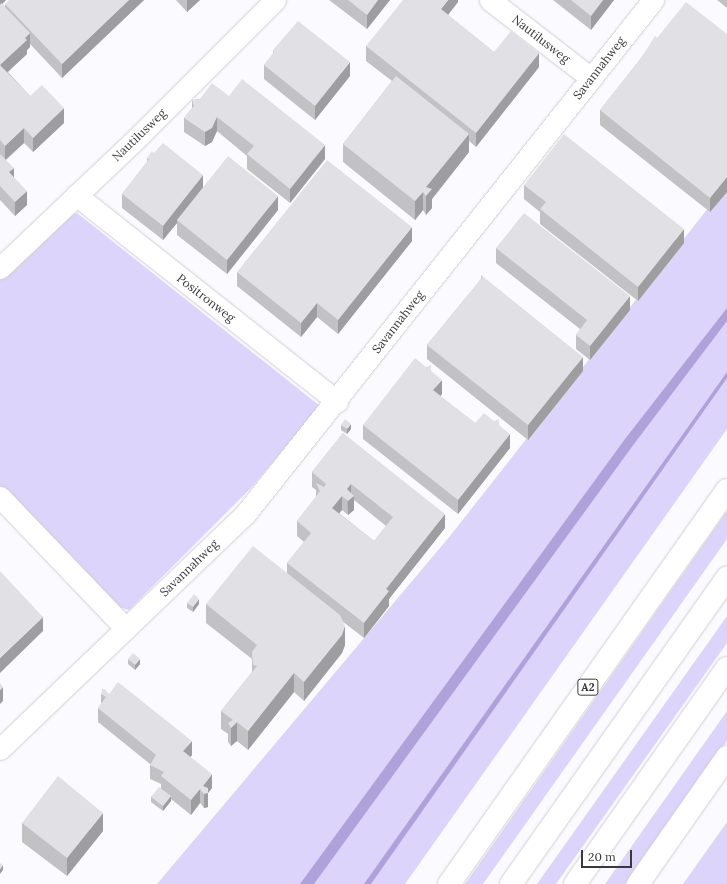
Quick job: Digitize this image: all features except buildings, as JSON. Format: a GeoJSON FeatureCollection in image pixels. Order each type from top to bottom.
{"type":"FeatureCollection","features":[{"type":"Feature","properties":{"kind":"highway","name":"A2"},"geometry":{"type":"LineString","coordinates":[[449,884],[727,490]]}},
{"type":"Feature","properties":{"kind":"highway"},"geometry":{"type":"LineString","coordinates":[[511,884],[727,578]]}},
{"type":"Feature","properties":{"kind":"highway"},"geometry":{"type":"LineString","coordinates":[[575,884],[727,668]]}},
{"type":"Feature","properties":{"kind":"highway"},"geometry":{"type":"LineString","coordinates":[[638,884],[727,757]]}},
{"type":"Feature","properties":{"kind":"street","name":"Nautilusweg"},"geometry":{"type":"LineString","coordinates":[[0,268],[275,0]]}},
{"type":"Feature","properties":{"kind":"street","name":"Nautilusweg"},"geometry":{"type":"LineString","coordinates":[[490,0],[591,78]]}},
{"type":"Feature","properties":{"kind":"street","name":"Savannahweg"},"geometry":{"type":"LineString","coordinates":[[0,749],[246,513],[337,401],[653,0]]}},
{"type":"Feature","properties":{"kind":"street","name":"Positronweg"},"geometry":{"type":"LineString","coordinates":[[76,195],[337,401]]}},
{"type":"Feature","properties":{"kind":"street"},"geometry":{"type":"LineString","coordinates":[[0,497],[126,629]]}},
{"type":"Feature","properties":{"kind":"shaded area"},"geometry":{"type":"Polygon","coordinates":[[[727,184],[727,429],[405,884],[157,884],[450,536],[727,184]]]}},
{"type":"Feature","properties":{"kind":"shaded area"},"geometry":{"type":"Polygon","coordinates":[[[77,213],[320,406],[252,487],[129,610],[115,606],[0,487],[0,280],[68,216],[77,213]]]}},
{"type":"Feature","properties":{"kind":"shaded area"},"geometry":{"type":"Polygon","coordinates":[[[727,308],[727,321],[634,444],[314,884],[300,884],[625,439],[727,308]]]}},
{"type":"Feature","properties":{"kind":"shaded area"},"geometry":{"type":"Polygon","coordinates":[[[727,372],[727,378],[371,884],[364,884],[727,372]]]}},
{"type":"Feature","properties":{"kind":"shaded area"},"geometry":{"type":"Polygon","coordinates":[[[727,511],[727,539],[483,884],[465,884],[727,511]]]}},
{"type":"Feature","properties":{"kind":"shaded area"},"geometry":{"type":"Polygon","coordinates":[[[727,616],[727,643],[556,884],[537,884],[727,616]]]}},
{"type":"Feature","properties":{"kind":"shaded area"},"geometry":{"type":"Polygon","coordinates":[[[727,711],[727,741],[625,884],[605,884],[727,711]]]}},
{"type":"Feature","properties":{"kind":"shaded area"},"geometry":{"type":"Polygon","coordinates":[[[727,822],[727,884],[683,884],[727,822]]]}}]}
